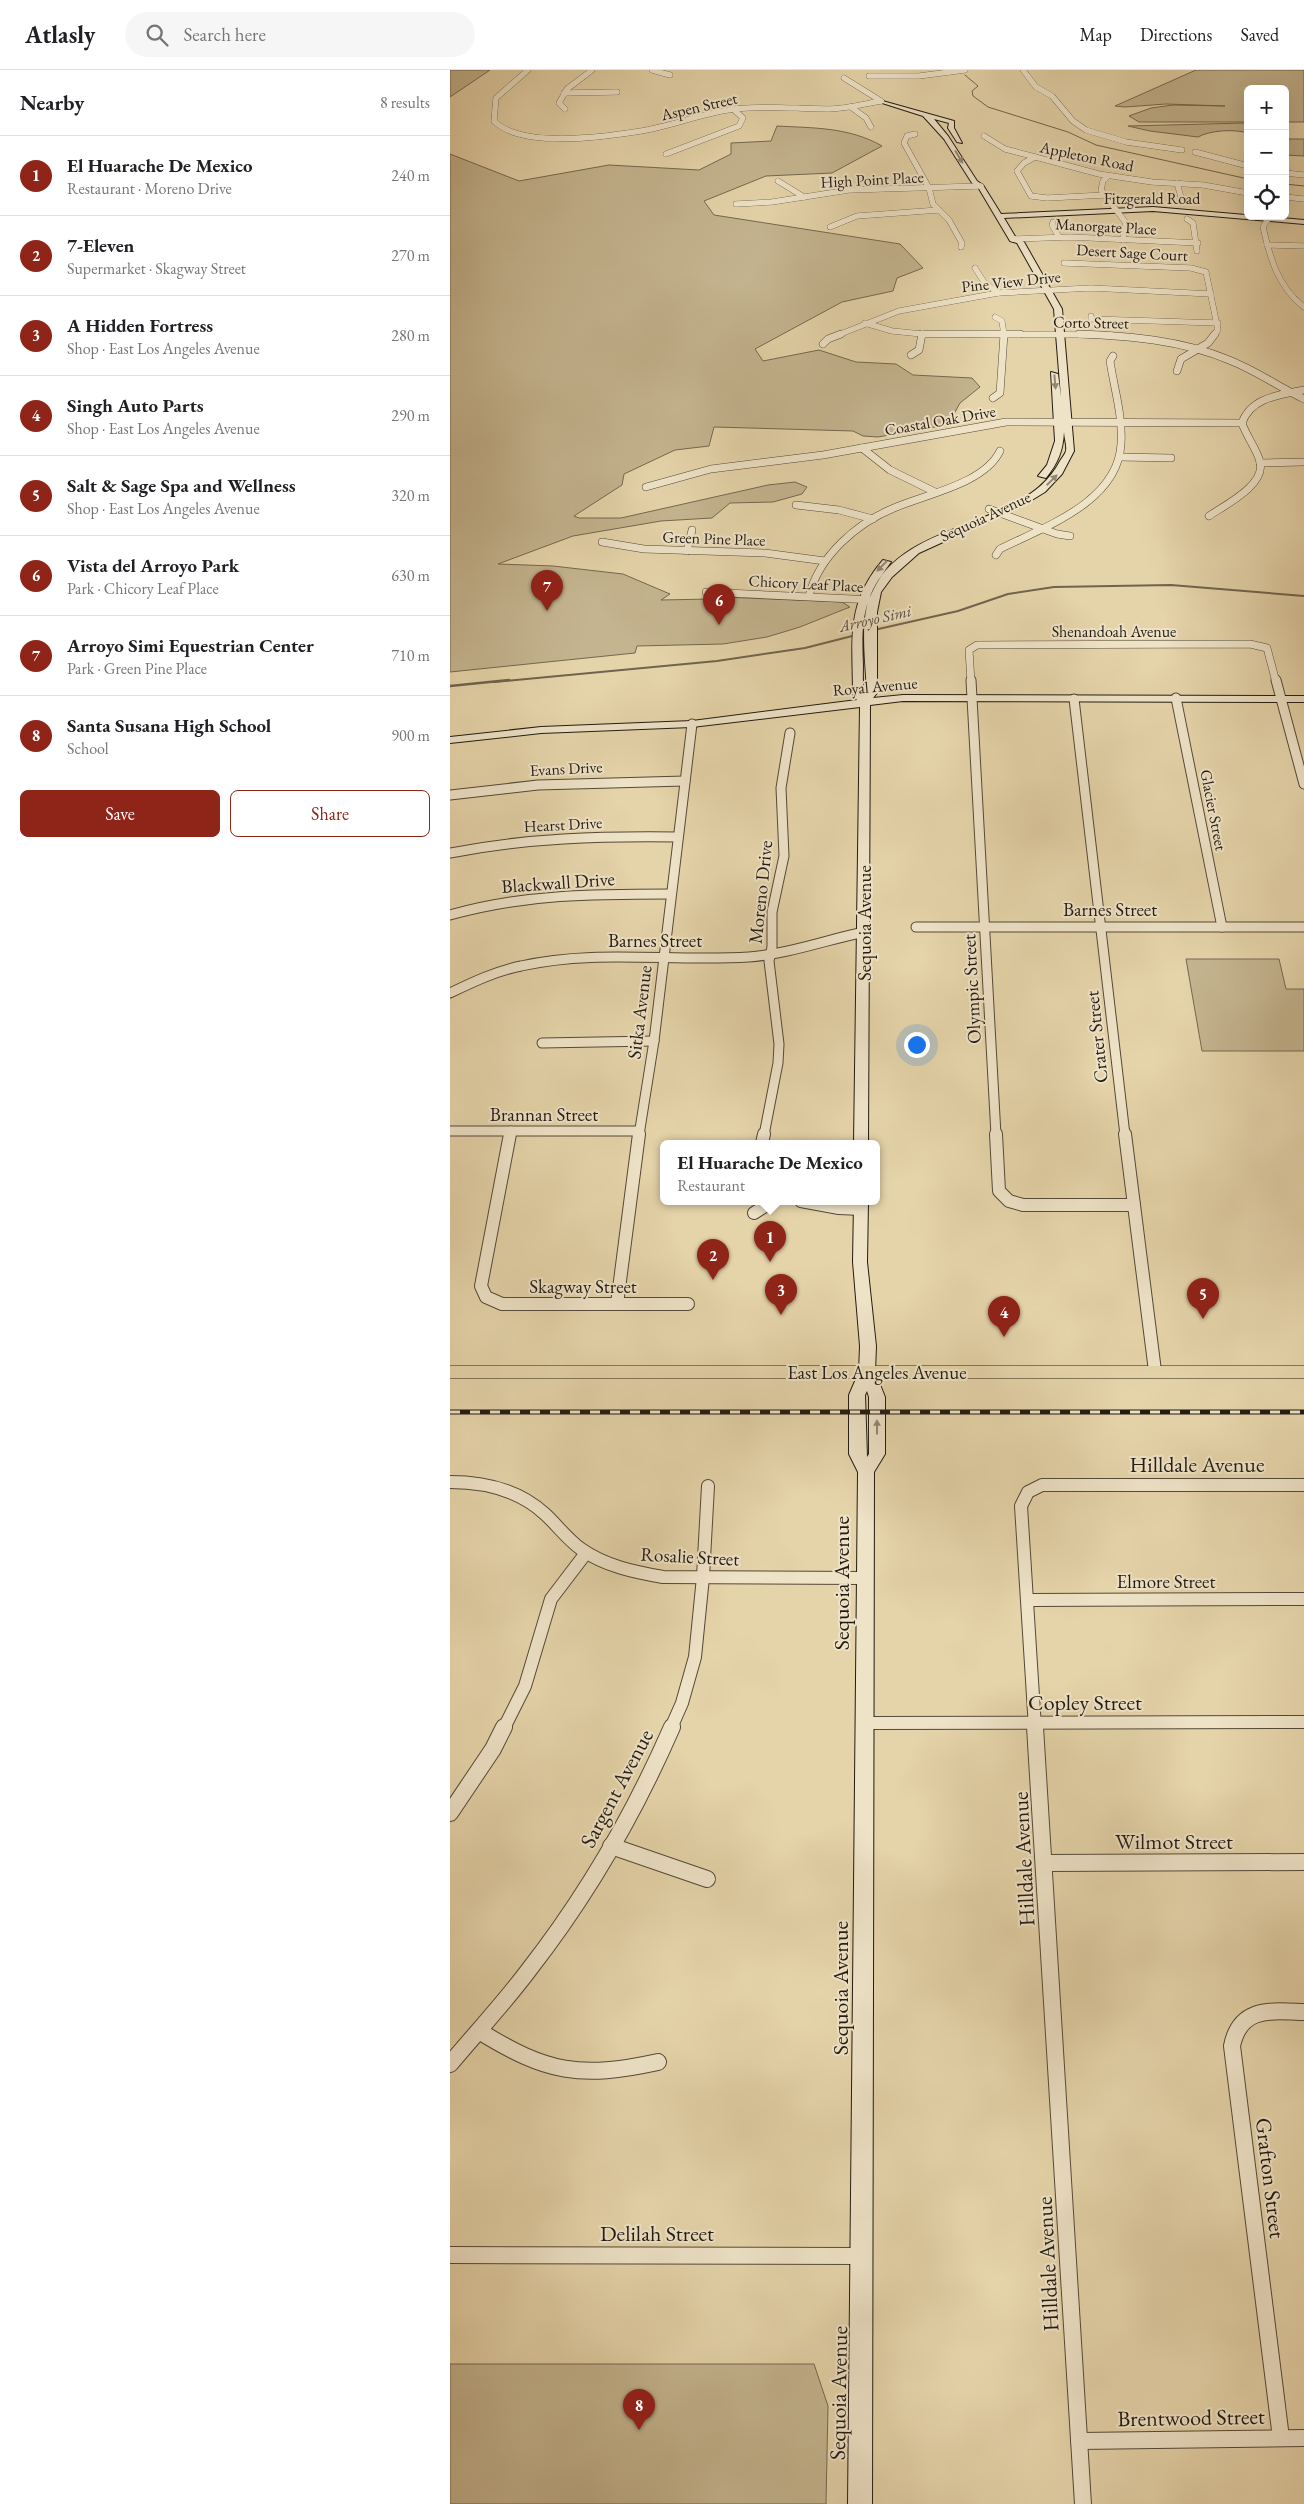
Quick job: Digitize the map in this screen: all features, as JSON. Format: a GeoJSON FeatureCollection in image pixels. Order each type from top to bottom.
{"type":"FeatureCollection","features":[{"type":"Feature","properties":{"kind":"main road","name":"Sequoia Avenue"},"geometry":{"type":"LineString","coordinates":[[881,101],[944,120]]}},
{"type":"Feature","properties":{"kind":"main road","name":"Sequoia Avenue"},"geometry":{"type":"LineString","coordinates":[[861,1140],[865,702],[872,693],[874,600],[882,582],[909,555],[946,533],[998,513],[1032,496],[1059,472],[1067,462],[1070,451],[1070,421],[1058,309],[1044,290],[1020,242],[1014,239],[981,186],[974,182],[942,129],[926,115]]}},
{"type":"Feature","properties":{"kind":"main road"},"geometry":{"type":"LineString","coordinates":[[932,121],[944,120],[952,122],[951,128],[963,147]]}},
{"type":"Feature","properties":{"kind":"main road"},"geometry":{"type":"LineString","coordinates":[[981,176],[984,181],[981,186]]}},
{"type":"Feature","properties":{"kind":"main road","name":"Fitzgerald Road"},"geometry":{"type":"LineString","coordinates":[[1000,216],[1117,210],[1188,210],[1244,216]]}},
{"type":"Feature","properties":{"kind":"main road","name":"Fitzgerald Road"},"geometry":{"type":"LineString","coordinates":[[1280,220],[1304,222]]}},
{"type":"Feature","properties":{"kind":"main road","name":"Sequoia Avenue"},"geometry":{"type":"LineString","coordinates":[[901,550],[925,536],[1022,493],[1048,471],[1059,449],[1059,421],[1051,335],[1044,290]]}},
{"type":"Feature","properties":{"kind":"main road","name":"Sequoia Avenue"},"geometry":{"type":"LineString","coordinates":[[865,702],[858,695],[861,599],[870,581],[891,557]]}},
{"type":"Feature","properties":{"kind":"main road","name":"Royal Avenue"},"geometry":{"type":"LineString","coordinates":[[450,740],[541,730],[692,724],[903,698],[1304,699]]}},
{"type":"Feature","properties":{"kind":"main road","name":"Sequoia Avenue"},"geometry":{"type":"LineString","coordinates":[[860,2504],[863,2256],[864,1578],[866,1472],[877,1454],[877,1397],[867,1372],[866,1317],[860,1262],[861,1205]]}},
{"type":"Feature","properties":{"kind":"main road","name":"East Los Angeles Avenue"},"geometry":{"type":"LineString","coordinates":[[450,1372],[1304,1372]]}},
{"type":"Feature","properties":{"kind":"street","name":"Aspen Street"},"geometry":{"type":"LineString","coordinates":[[528,70],[496,98],[494,103],[494,121],[497,125],[521,135],[568,139],[636,132],[733,109],[851,108],[881,101]]}},
{"type":"Feature","properties":{"kind":"street"},"geometry":{"type":"LineString","coordinates":[[583,70],[592,70]]}},
{"type":"Feature","properties":{"kind":"street"},"geometry":{"type":"LineString","coordinates":[[565,109],[559,103],[564,93],[592,70]]}},
{"type":"Feature","properties":{"kind":"street"},"geometry":{"type":"LineString","coordinates":[[652,70],[670,75]]}},
{"type":"Feature","properties":{"kind":"street"},"geometry":{"type":"LineString","coordinates":[[855,78],[869,76],[919,76],[965,70]]}},
{"type":"Feature","properties":{"kind":"street"},"geometry":{"type":"LineString","coordinates":[[1023,70],[1036,87],[1052,96],[1073,120],[1086,130],[1126,142],[1182,150],[1187,153],[1195,152],[1244,165]]}},
{"type":"Feature","properties":{"kind":"street","name":"Sequoia Avenue"},"geometry":{"type":"LineString","coordinates":[[855,78],[844,78],[855,78],[881,101]]}},
{"type":"Feature","properties":{"kind":"street"},"geometry":{"type":"LineString","coordinates":[[564,93],[617,92]]}},
{"type":"Feature","properties":{"kind":"street"},"geometry":{"type":"LineString","coordinates":[[851,108],[866,118],[871,127]]}},
{"type":"Feature","properties":{"kind":"street"},"geometry":{"type":"LineString","coordinates":[[666,154],[739,126],[743,118],[733,109]]}},
{"type":"Feature","properties":{"kind":"street"},"geometry":{"type":"LineString","coordinates":[[915,134],[907,136],[904,143],[930,188],[930,199],[949,220],[962,243],[961,248]]}},
{"type":"Feature","properties":{"kind":"street","name":"Appleton Road"},"geometry":{"type":"LineString","coordinates":[[984,136],[1005,149],[1108,176],[1244,192]]}},
{"type":"Feature","properties":{"kind":"street"},"geometry":{"type":"LineString","coordinates":[[1036,157],[1024,163],[1017,171],[1031,196],[1047,198],[1105,195]]}},
{"type":"Feature","properties":{"kind":"street"},"geometry":{"type":"LineString","coordinates":[[1289,173],[1304,175]]}},
{"type":"Feature","properties":{"kind":"street"},"geometry":{"type":"LineString","coordinates":[[1108,176],[1100,185],[1127,226],[1123,240]]}},
{"type":"Feature","properties":{"kind":"street"},"geometry":{"type":"LineString","coordinates":[[778,181],[804,197]]}},
{"type":"Feature","properties":{"kind":"street"},"geometry":{"type":"LineString","coordinates":[[1177,183],[1182,201]]}},
{"type":"Feature","properties":{"kind":"street","name":"High Point Place"},"geometry":{"type":"LineString","coordinates":[[736,204],[772,202],[849,190],[981,186]]}},
{"type":"Feature","properties":{"kind":"street"},"geometry":{"type":"LineString","coordinates":[[1289,197],[1304,199]]}},
{"type":"Feature","properties":{"kind":"street"},"geometry":{"type":"LineString","coordinates":[[830,228],[857,216],[939,210]]}},
{"type":"Feature","properties":{"kind":"street"},"geometry":{"type":"LineString","coordinates":[[1187,219],[1193,223],[1198,243],[1197,251]]}},
{"type":"Feature","properties":{"kind":"street"},"geometry":{"type":"LineString","coordinates":[[1267,220],[1263,227],[1267,245],[1287,293],[1304,308]]}},
{"type":"Feature","properties":{"kind":"street"},"geometry":{"type":"LineString","coordinates":[[1054,222],[1052,225],[1059,237]]}},
{"type":"Feature","properties":{"kind":"street","name":"Manorgate Place"},"geometry":{"type":"LineString","coordinates":[[1014,239],[1059,237],[1198,243]]}},
{"type":"Feature","properties":{"kind":"street"},"geometry":{"type":"LineString","coordinates":[[1267,245],[1304,246]]}},
{"type":"Feature","properties":{"kind":"street","name":"Desert Sage Court"},"geometry":{"type":"LineString","coordinates":[[1064,263],[1198,269],[1207,274],[1211,294]]}},
{"type":"Feature","properties":{"kind":"street"},"geometry":{"type":"LineString","coordinates":[[975,268],[984,282],[998,293]]}},
{"type":"Feature","properties":{"kind":"street","name":"Pine View Drive"},"geometry":{"type":"LineString","coordinates":[[823,344],[828,339],[865,324],[912,308],[998,293],[1091,288],[1211,294]]}},
{"type":"Feature","properties":{"kind":"street"},"geometry":{"type":"LineString","coordinates":[[1177,371],[1181,359],[1215,337],[1218,323],[1211,294]]}},
{"type":"Feature","properties":{"kind":"street"},"geometry":{"type":"LineString","coordinates":[[1091,316],[1091,319],[1218,323]]}},
{"type":"Feature","properties":{"kind":"street"},"geometry":{"type":"LineString","coordinates":[[993,398],[1000,392],[1004,335],[1002,321],[995,317]]}},
{"type":"Feature","properties":{"kind":"street","name":"Corto Street"},"geometry":{"type":"LineString","coordinates":[[865,324],[892,331],[922,334],[1137,337],[1196,349],[1234,361],[1304,399]]}},
{"type":"Feature","properties":{"kind":"street"},"geometry":{"type":"LineString","coordinates":[[911,355],[919,350],[922,334]]}},
{"type":"Feature","properties":{"kind":"street"},"geometry":{"type":"LineString","coordinates":[[996,555],[1000,549],[1079,507],[1092,497],[1110,478],[1120,457],[1119,421],[1110,360],[1113,356]]}},
{"type":"Feature","properties":{"kind":"street"},"geometry":{"type":"LineString","coordinates":[[1209,516],[1255,483],[1261,473],[1260,463],[1242,423],[1245,414],[1251,407],[1261,402],[1304,390]]}},
{"type":"Feature","properties":{"kind":"street","name":"Coastal Oak Drive"},"geometry":{"type":"LineString","coordinates":[[646,487],[711,470],[808,458],[985,425],[1026,421],[1242,423]]}},
{"type":"Feature","properties":{"kind":"street"},"geometry":{"type":"LineString","coordinates":[[862,448],[890,470],[935,492]]}},
{"type":"Feature","properties":{"kind":"street"},"geometry":{"type":"LineString","coordinates":[[809,596],[814,578],[825,561],[873,519],[897,506],[974,476],[996,459],[1000,451]]}},
{"type":"Feature","properties":{"kind":"street"},"geometry":{"type":"LineString","coordinates":[[1120,457],[1171,458]]}},
{"type":"Feature","properties":{"kind":"street"},"geometry":{"type":"LineString","coordinates":[[1260,463],[1304,462]]}},
{"type":"Feature","properties":{"kind":"street"},"geometry":{"type":"LineString","coordinates":[[796,505],[839,510],[873,519]]}},
{"type":"Feature","properties":{"kind":"street"},"geometry":{"type":"LineString","coordinates":[[989,509],[1039,529],[1070,536]]}},
{"type":"Feature","properties":{"kind":"street"},"geometry":{"type":"LineString","coordinates":[[687,551],[692,530]]}},
{"type":"Feature","properties":{"kind":"street","name":"Green Pine Place"},"geometry":{"type":"LineString","coordinates":[[602,542],[644,549],[765,553],[825,561]]}},
{"type":"Feature","properties":{"kind":"street","name":"Chicory Leaf Place"},"geometry":{"type":"LineString","coordinates":[[706,592],[874,600]]}},
{"type":"Feature","properties":{"kind":"street","name":"Shenandoah Avenue"},"geometry":{"type":"LineString","coordinates":[[971,647],[986,645],[1257,645],[1267,648],[1281,699]]}},
{"type":"Feature","properties":{"kind":"street","name":"Olympic Street"},"geometry":{"type":"LineString","coordinates":[[971,647],[969,650],[986,927],[999,1191],[1009,1201],[1023,1205],[1134,1205]]}},
{"type":"Feature","properties":{"kind":"street","name":"Glacier Street"},"geometry":{"type":"LineString","coordinates":[[1176,698],[1222,927]]}},
{"type":"Feature","properties":{"kind":"street","name":"Crater Street"},"geometry":{"type":"LineString","coordinates":[[1074,699],[1096,864],[1134,1205],[1156,1371]]}},
{"type":"Feature","properties":{"kind":"street"},"geometry":{"type":"LineString","coordinates":[[1281,699],[1304,784]]}},
{"type":"Feature","properties":{"kind":"street","name":"Sitka Avenue"},"geometry":{"type":"LineString","coordinates":[[617,1304],[639,1131],[654,1041],[692,724]]}},
{"type":"Feature","properties":{"kind":"street","name":"Moreno Drive"},"geometry":{"type":"LineString","coordinates":[[763,1140],[778,1063],[779,1044],[770,955],[772,912],[784,856],[781,788],[790,733]]}},
{"type":"Feature","properties":{"kind":"street","name":"Evans Drive"},"geometry":{"type":"LineString","coordinates":[[450,795],[508,787],[567,782],[685,781]]}},
{"type":"Feature","properties":{"kind":"street","name":"Hearst Drive"},"geometry":{"type":"LineString","coordinates":[[450,853],[510,842],[556,838],[678,837]]}},
{"type":"Feature","properties":{"kind":"street","name":"Blackwall Drive"},"geometry":{"type":"LineString","coordinates":[[450,915],[485,906],[551,896],[671,894]]}},
{"type":"Feature","properties":{"kind":"street","name":"Barnes Street"},"geometry":{"type":"LineString","coordinates":[[916,927],[1304,927]]}},
{"type":"Feature","properties":{"kind":"street","name":"Barnes Street"},"geometry":{"type":"LineString","coordinates":[[450,993],[486,975],[532,962],[581,958],[727,958],[770,955],[864,932]]}},
{"type":"Feature","properties":{"kind":"street"},"geometry":{"type":"LineString","coordinates":[[542,1043],[654,1041]]}},
{"type":"Feature","properties":{"kind":"street","name":"Brannan Street"},"geometry":{"type":"LineString","coordinates":[[450,1131],[639,1131]]}},
{"type":"Feature","properties":{"kind":"street","name":"Skagway Street"},"geometry":{"type":"LineString","coordinates":[[511,1131],[482,1292],[486,1297],[502,1304],[688,1304]]}},
{"type":"Feature","properties":{"kind":"street"},"geometry":{"type":"LineString","coordinates":[[754,1213],[767,1205]]}},
{"type":"Feature","properties":{"kind":"street"},"geometry":{"type":"LineString","coordinates":[[822,1205],[839,1208],[861,1205]]}},
{"type":"Feature","properties":{"kind":"street","name":"Rosalie Street"},"geometry":{"type":"LineString","coordinates":[[450,1482],[478,1484],[517,1496],[544,1513],[568,1538],[586,1553],[608,1564],[635,1573],[703,1577],[864,1578]]}},
{"type":"Feature","properties":{"kind":"street","name":"Hilldale Avenue"},"geometry":{"type":"LineString","coordinates":[[1083,2504],[1029,1600],[1021,1506],[1023,1497],[1035,1487],[1304,1485]]}},
{"type":"Feature","properties":{"kind":"street","name":"Sargent Avenue"},"geometry":{"type":"LineString","coordinates":[[450,2064],[528,1972],[575,1906],[651,1775],[682,1703],[695,1657],[703,1577],[708,1486]]}},
{"type":"Feature","properties":{"kind":"street"},"geometry":{"type":"LineString","coordinates":[[450,1813],[493,1749],[525,1686],[551,1599],[586,1553]]}},
{"type":"Feature","properties":{"kind":"street","name":"Elmore Street"},"geometry":{"type":"LineString","coordinates":[[1029,1600],[1304,1599]]}},
{"type":"Feature","properties":{"kind":"street","name":"Copley Street"},"geometry":{"type":"LineString","coordinates":[[865,1723],[1304,1722]]}},
{"type":"Feature","properties":{"kind":"street"},"geometry":{"type":"LineString","coordinates":[[611,1846],[706,1879]]}},
{"type":"Feature","properties":{"kind":"street","name":"Wilmot Street"},"geometry":{"type":"LineString","coordinates":[[1044,1863],[1304,1862]]}},
{"type":"Feature","properties":{"kind":"street","name":"Grafton Street"},"geometry":{"type":"LineString","coordinates":[[1281,2438],[1232,2046],[1236,2027],[1248,2016],[1262,2012],[1304,2012]]}},
{"type":"Feature","properties":{"kind":"street"},"geometry":{"type":"LineString","coordinates":[[480,2030],[520,2056],[561,2069],[610,2071],[658,2062]]}},
{"type":"Feature","properties":{"kind":"street","name":"Delilah Street"},"geometry":{"type":"LineString","coordinates":[[450,2255],[863,2256]]}},
{"type":"Feature","properties":{"kind":"street","name":"Brentwood Street"},"geometry":{"type":"LineString","coordinates":[[1079,2441],[1304,2438]]}},
{"type":"Feature","properties":{"kind":"shaded area"},"geometry":{"type":"Polygon","coordinates":[[[450,70],[490,70],[450,97],[450,70]]]}},
{"type":"Feature","properties":{"kind":"shaded area"},"geometry":{"type":"Polygon","coordinates":[[[1196,70],[1304,70],[1304,122],[1289,122],[1289,85],[1244,85],[1244,122],[1139,122],[1129,116],[1151,108],[1173,105],[1225,106],[1166,104],[1115,106],[1196,70]]]}},
{"type":"Feature","properties":{"kind":"shaded area"},"geometry":{"type":"Polygon","coordinates":[[[1244,123],[1244,132],[1223,131],[1198,137],[1150,131],[1128,126],[1244,123]]]}},
{"type":"Feature","properties":{"kind":"shaded area"},"geometry":{"type":"Polygon","coordinates":[[[777,126],[817,128],[844,132],[857,135],[882,146],[832,173],[766,176],[704,201],[714,215],[900,244],[923,268],[897,278],[893,291],[842,302],[755,349],[763,361],[819,350],[856,362],[896,364],[913,375],[972,378],[980,387],[960,403],[950,421],[952,424],[878,437],[863,436],[853,431],[714,427],[709,446],[675,450],[624,474],[622,485],[574,516],[579,518],[621,518],[768,485],[795,482],[807,487],[802,494],[773,502],[730,503],[712,518],[661,521],[573,536],[498,564],[553,566],[623,574],[670,594],[661,600],[722,597],[842,602],[850,607],[800,627],[767,637],[723,644],[637,646],[635,653],[450,672],[450,154],[519,181],[609,165],[699,170],[731,154],[731,143],[771,141],[777,126]]]}},
{"type":"Feature","properties":{"kind":"shaded area"},"geometry":{"type":"Polygon","coordinates":[[[1289,139],[1304,139],[1304,156],[1289,155],[1289,139]]]}},
{"type":"Feature","properties":{"kind":"shaded area"},"geometry":{"type":"Polygon","coordinates":[[[1186,959],[1279,959],[1286,989],[1304,989],[1304,1051],[1202,1051],[1186,959]]]}},
{"type":"Feature","properties":{"kind":"shaded area"},"geometry":{"type":"Polygon","coordinates":[[[450,2364],[814,2364],[828,2406],[826,2504],[450,2504],[450,2364]]]}},
{"type":"Feature","properties":{"kind":"waterway"},"geometry":{"type":"LineString","coordinates":[[965,75],[978,86],[972,91],[973,96],[988,107],[1068,132],[1096,145],[1244,178]]}},
{"type":"Feature","properties":{"kind":"waterway"},"geometry":{"type":"LineString","coordinates":[[1289,184],[1304,186]]}},
{"type":"Feature","properties":{"kind":"waterway","name":"Arroyo Simi"},"geometry":{"type":"LineString","coordinates":[[874,630],[958,611],[1008,594],[1054,587],[1171,585],[1304,596]]}},
{"type":"Feature","properties":{"kind":"waterway","name":"Arroyo Simi"},"geometry":{"type":"LineString","coordinates":[[494,682],[717,661],[805,648],[868,632]]}},
{"type":"Feature","properties":{"kind":"waterway","name":"Arroyo Simi"},"geometry":{"type":"LineString","coordinates":[[450,686],[509,680]]}},
{"type":"Feature","properties":{"kind":"railway"},"geometry":{"type":"LineString","coordinates":[[450,1412],[1304,1412]]}},
{"type":"Feature","properties":{"kind":"place","name":"Arroyo Simi Equestrian Center"},"geometry":{"type":"Point","coordinates":[547,611]}},
{"type":"Feature","properties":{"kind":"place","name":"Vista del Arroyo Park"},"geometry":{"type":"Point","coordinates":[719,625]}},
{"type":"Feature","properties":{"kind":"place","name":"El Huarache De Mexico"},"geometry":{"type":"Point","coordinates":[770,1262]}},
{"type":"Feature","properties":{"kind":"place","name":"7-Eleven"},"geometry":{"type":"Point","coordinates":[713,1280]}},
{"type":"Feature","properties":{"kind":"place","name":"A Hidden Fortress"},"geometry":{"type":"Point","coordinates":[781,1315]}},
{"type":"Feature","properties":{"kind":"place","name":"Salt & Sage Spa and Wellness"},"geometry":{"type":"Point","coordinates":[1203,1319]}},
{"type":"Feature","properties":{"kind":"place","name":"Singh Auto Parts"},"geometry":{"type":"Point","coordinates":[1004,1337]}},
{"type":"Feature","properties":{"kind":"place","name":"Santa Susana High School"},"geometry":{"type":"Point","coordinates":[639,2430]}}]}
